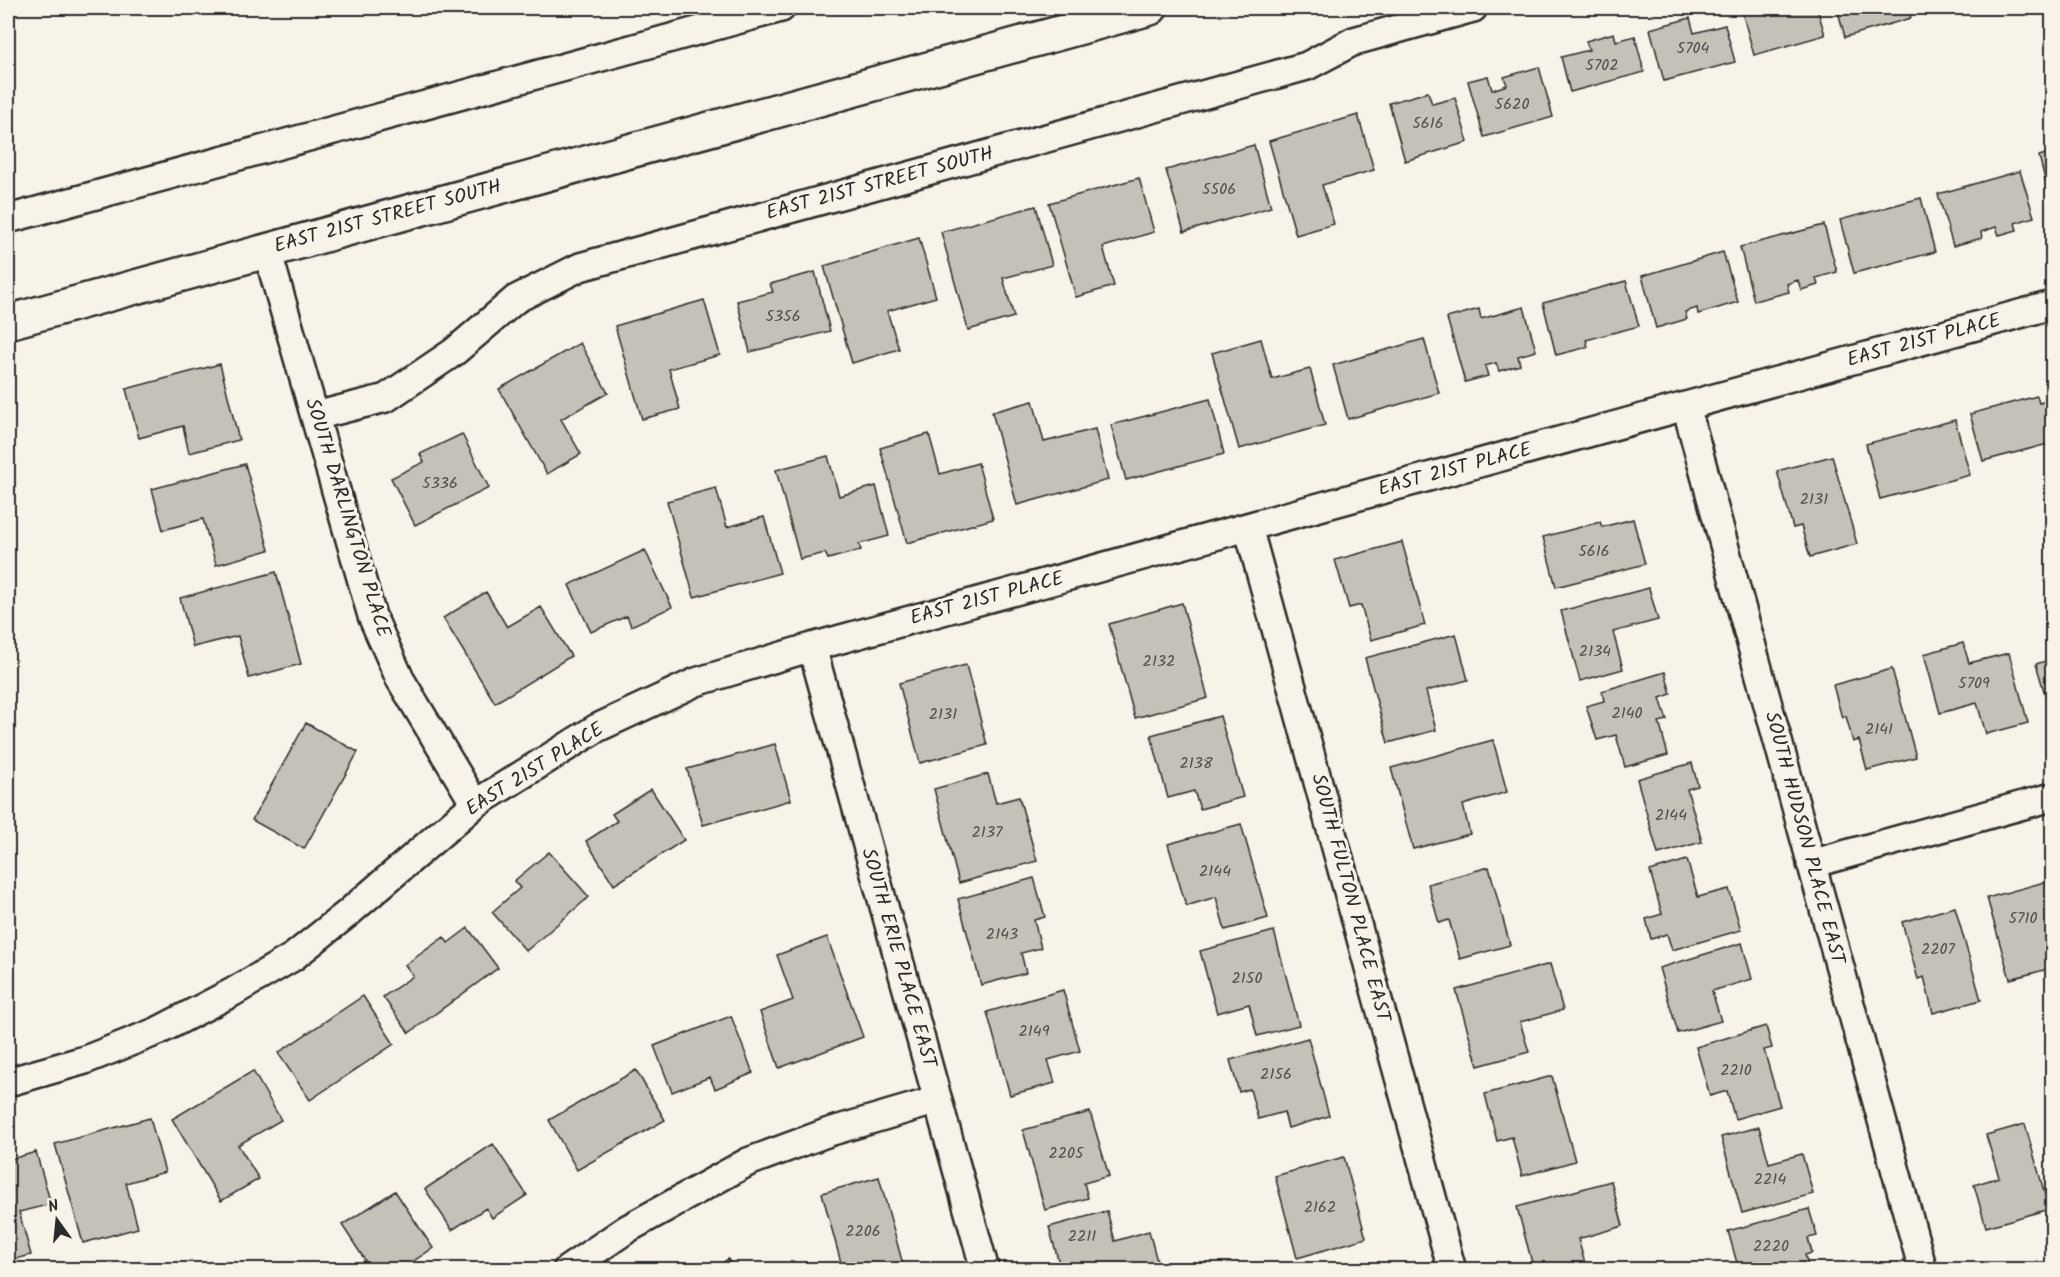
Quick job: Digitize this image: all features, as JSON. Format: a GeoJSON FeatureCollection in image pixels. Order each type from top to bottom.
{"type":"FeatureCollection","features":[{"type":"Feature","properties":{"kind":"main road","name":"EAST 21ST STREET SOUTH"},"geometry":{"type":"LineString","coordinates":[[8,322],[1074,18],[1150,8]]}},
{"type":"Feature","properties":{"kind":"street"},"geometry":{"type":"LineString","coordinates":[[8,219],[781,8]]}},
{"type":"Feature","properties":{"kind":"street","name":"EAST 21ST STREET SOUTH"},"geometry":{"type":"LineString","coordinates":[[315,416],[386,398],[454,351],[516,298],[580,267],[1307,66],[1354,40],[1473,8]]}},
{"type":"Feature","properties":{"kind":"street","name":"SOUTH DARLINGTON PLACE"},"geometry":{"type":"LineString","coordinates":[[267,250],[372,616],[400,679],[475,804]]}},
{"type":"Feature","properties":{"kind":"street","name":"EAST 21ST PLACE"},"geometry":{"type":"LineString","coordinates":[[8,1082],[85,1060],[158,1031],[283,963],[346,914],[475,804],[597,728],[696,682],[812,647],[2052,305]]}},
{"type":"Feature","properties":{"kind":"street","name":"SOUTH HUDSON PLACE EAST"},"geometry":{"type":"LineString","coordinates":[[1686,406],[1923,1269]]}},
{"type":"Feature","properties":{"kind":"street","name":"SOUTH FULTON PLACE EAST"},"geometry":{"type":"LineString","coordinates":[[1248,527],[1452,1269]]}},
{"type":"Feature","properties":{"kind":"street","name":"SOUTH ERIE PLACE EAST"},"geometry":{"type":"LineString","coordinates":[[812,647],[985,1269]]}},
{"type":"Feature","properties":{"kind":"street"},"geometry":{"type":"LineString","coordinates":[[1811,864],[2052,797]]}},
{"type":"Feature","properties":{"kind":"street"},"geometry":{"type":"LineString","coordinates":[[567,1269],[627,1229],[748,1162],[829,1132],[938,1100]]}},
{"type":"Feature","properties":{"kind":"building"},"geometry":{"type":"Polygon","coordinates":[[[1741,8],[1817,8],[1825,35],[1754,55],[1741,8]]]}},
{"type":"Feature","properties":{"kind":"building"},"geometry":{"type":"Polygon","coordinates":[[[1837,8],[1908,8],[1911,18],[1845,37],[1837,8]]]}},
{"type":"Feature","properties":{"kind":"building"},"geometry":{"type":"Polygon","coordinates":[[[1690,18],[1694,33],[1725,25],[1735,62],[1664,81],[1650,29],[1690,18]]]}},
{"type":"Feature","properties":{"kind":"building"},"geometry":{"type":"Polygon","coordinates":[[[1614,33],[1616,41],[1635,36],[1644,72],[1570,92],[1561,57],[1589,50],[1586,41],[1614,33]]]}},
{"type":"Feature","properties":{"kind":"building"},"geometry":{"type":"Polygon","coordinates":[[[1539,67],[1553,117],[1484,137],[1468,81],[1488,76],[1492,90],[1507,85],[1504,77],[1539,67]]]}},
{"type":"Feature","properties":{"kind":"building"},"geometry":{"type":"Polygon","coordinates":[[[1428,92],[1432,104],[1455,98],[1468,142],[1405,161],[1389,103],[1428,92]]]}},
{"type":"Feature","properties":{"kind":"building"},"geometry":{"type":"Polygon","coordinates":[[[1358,115],[1374,170],[1322,185],[1334,224],[1296,235],[1269,141],[1358,115]]]}},
{"type":"Feature","properties":{"kind":"building"},"geometry":{"type":"Polygon","coordinates":[[[1254,145],[1271,207],[1184,232],[1166,170],[1254,145]]]}},
{"type":"Feature","properties":{"kind":"building"},"geometry":{"type":"Polygon","coordinates":[[[2052,152],[2052,207],[2039,156],[2052,152]]]}},
{"type":"Feature","properties":{"kind":"building"},"geometry":{"type":"Polygon","coordinates":[[[2020,171],[2034,217],[2015,223],[2017,230],[1999,235],[1996,227],[1981,232],[1982,238],[1953,246],[1938,194],[2020,171]]]}},
{"type":"Feature","properties":{"kind":"building"},"geometry":{"type":"Polygon","coordinates":[[[1139,178],[1154,232],[1103,247],[1114,286],[1076,297],[1049,203],[1139,178]]]}},
{"type":"Feature","properties":{"kind":"building"},"geometry":{"type":"Polygon","coordinates":[[[1921,198],[1935,252],[1854,273],[1840,220],[1921,198]]]}},
{"type":"Feature","properties":{"kind":"building"},"geometry":{"type":"Polygon","coordinates":[[[1036,206],[1052,265],[1003,278],[1014,317],[968,330],[941,232],[1036,206]]]}},
{"type":"Feature","properties":{"kind":"building"},"geometry":{"type":"Polygon","coordinates":[[[1824,225],[1837,272],[1816,278],[1818,285],[1801,290],[1798,280],[1787,284],[1789,292],[1754,301],[1740,247],[1824,225]]]}},
{"type":"Feature","properties":{"kind":"building"},"geometry":{"type":"Polygon","coordinates":[[[919,238],[936,297],[887,311],[899,349],[852,363],[824,266],[919,238]]]}},
{"type":"Feature","properties":{"kind":"building"},"geometry":{"type":"Polygon","coordinates":[[[1723,252],[1738,302],[1698,314],[1697,308],[1685,312],[1687,319],[1656,328],[1642,276],[1723,252]]]}},
{"type":"Feature","properties":{"kind":"building"},"geometry":{"type":"Polygon","coordinates":[[[815,272],[830,331],[750,352],[737,301],[773,292],[770,284],[815,272]]]}},
{"type":"Feature","properties":{"kind":"building"},"geometry":{"type":"Polygon","coordinates":[[[1626,281],[1639,326],[1586,340],[1588,347],[1556,355],[1543,303],[1626,281]]]}},
{"type":"Feature","properties":{"kind":"building"},"geometry":{"type":"Polygon","coordinates":[[[704,300],[720,355],[669,369],[680,409],[642,419],[615,326],[704,300]]]}},
{"type":"Feature","properties":{"kind":"building"},"geometry":{"type":"Polygon","coordinates":[[[1524,307],[1536,351],[1518,356],[1520,365],[1499,371],[1496,363],[1485,366],[1488,376],[1465,382],[1447,318],[1479,309],[1481,319],[1524,307]]]}},
{"type":"Feature","properties":{"kind":"building"},"geometry":{"type":"Polygon","coordinates":[[[1261,339],[1272,379],[1310,369],[1325,425],[1239,449],[1212,353],[1261,339]]]}},
{"type":"Feature","properties":{"kind":"building"},"geometry":{"type":"Polygon","coordinates":[[[1424,339],[1439,393],[1348,419],[1333,365],[1424,339]]]}},
{"type":"Feature","properties":{"kind":"building"},"geometry":{"type":"Polygon","coordinates":[[[580,343],[608,393],[561,419],[581,454],[547,474],[499,389],[580,343]]]}},
{"type":"Feature","properties":{"kind":"building"},"geometry":{"type":"Polygon","coordinates":[[[220,364],[239,440],[189,453],[183,426],[139,438],[126,389],[220,364]]]}},
{"type":"Feature","properties":{"kind":"building"},"geometry":{"type":"Polygon","coordinates":[[[2037,396],[2039,403],[2052,400],[2052,443],[1983,461],[1970,414],[2037,396]]]}},
{"type":"Feature","properties":{"kind":"building"},"geometry":{"type":"Polygon","coordinates":[[[1210,399],[1224,454],[1126,480],[1111,425],[1210,399]]]}},
{"type":"Feature","properties":{"kind":"building"},"geometry":{"type":"Polygon","coordinates":[[[1033,401],[1044,442],[1095,429],[1108,480],[1017,505],[992,412],[1033,401]]]}},
{"type":"Feature","properties":{"kind":"building"},"geometry":{"type":"Polygon","coordinates":[[[1955,420],[1970,475],[1880,499],[1866,444],[1955,420]]]}},
{"type":"Feature","properties":{"kind":"building"},"geometry":{"type":"Polygon","coordinates":[[[462,434],[489,488],[415,525],[391,478],[424,462],[420,454],[462,434]]]}},
{"type":"Feature","properties":{"kind":"building"},"geometry":{"type":"Polygon","coordinates":[[[929,434],[940,474],[978,463],[993,519],[907,543],[880,448],[929,434]]]}},
{"type":"Feature","properties":{"kind":"building"},"geometry":{"type":"Polygon","coordinates":[[[828,456],[839,496],[876,486],[889,536],[859,544],[861,550],[828,559],[825,553],[800,559],[776,470],[828,456]]]}},
{"type":"Feature","properties":{"kind":"building"},"geometry":{"type":"Polygon","coordinates":[[[1832,456],[1857,544],[1810,557],[1801,526],[1793,528],[1777,471],[1832,456]]]}},
{"type":"Feature","properties":{"kind":"building"},"geometry":{"type":"Polygon","coordinates":[[[245,464],[269,550],[216,565],[203,519],[163,530],[152,489],[245,464]]]}},
{"type":"Feature","properties":{"kind":"building"},"geometry":{"type":"Polygon","coordinates":[[[716,488],[727,527],[764,517],[780,573],[694,597],[667,501],[716,488]]]}},
{"type":"Feature","properties":{"kind":"building"},"geometry":{"type":"Polygon","coordinates":[[[1633,519],[1645,564],[1556,587],[1543,537],[1600,522],[1602,527],[1633,519]]]}},
{"type":"Feature","properties":{"kind":"building"},"geometry":{"type":"Polygon","coordinates":[[[1402,542],[1425,625],[1371,640],[1361,605],[1349,608],[1335,560],[1402,542]]]}},
{"type":"Feature","properties":{"kind":"building"},"geometry":{"type":"Polygon","coordinates":[[[645,550],[672,607],[631,626],[627,616],[591,632],[569,585],[645,550]]]}},
{"type":"Feature","properties":{"kind":"building"},"geometry":{"type":"Polygon","coordinates":[[[276,572],[301,664],[249,678],[238,636],[193,647],[180,598],[276,572]]]}},
{"type":"Feature","properties":{"kind":"building"},"geometry":{"type":"Polygon","coordinates":[[[1649,588],[1658,620],[1613,632],[1623,669],[1580,681],[1561,611],[1649,588]]]}},
{"type":"Feature","properties":{"kind":"building"},"geometry":{"type":"Polygon","coordinates":[[[486,592],[507,627],[541,607],[571,656],[495,703],[443,618],[486,592]]]}},
{"type":"Feature","properties":{"kind":"building"},"geometry":{"type":"Polygon","coordinates":[[[1182,603],[1208,698],[1135,718],[1109,624],[1182,603]]]}},
{"type":"Feature","properties":{"kind":"building"},"geometry":{"type":"Polygon","coordinates":[[[1456,634],[1468,680],[1426,691],[1436,730],[1388,743],[1365,658],[1456,634]]]}},
{"type":"Feature","properties":{"kind":"building"},"geometry":{"type":"Polygon","coordinates":[[[1963,643],[1969,663],[2009,653],[2028,723],[1986,734],[1977,703],[1940,713],[1924,654],[1963,643]]]}},
{"type":"Feature","properties":{"kind":"building"},"geometry":{"type":"Polygon","coordinates":[[[2052,659],[2052,718],[2036,664],[2052,659]]]}},
{"type":"Feature","properties":{"kind":"building"},"geometry":{"type":"Polygon","coordinates":[[[966,665],[987,745],[920,763],[899,683],[966,665]]]}},
{"type":"Feature","properties":{"kind":"building"},"geometry":{"type":"Polygon","coordinates":[[[1892,669],[1916,757],[1867,770],[1859,740],[1853,742],[1846,716],[1842,718],[1833,685],[1892,669]]]}},
{"type":"Feature","properties":{"kind":"building"},"geometry":{"type":"Polygon","coordinates":[[[1665,672],[1671,694],[1660,698],[1667,720],[1659,722],[1668,755],[1625,767],[1616,735],[1597,740],[1586,706],[1604,701],[1602,691],[1665,672]]]}},
{"type":"Feature","properties":{"kind":"building"},"geometry":{"type":"Polygon","coordinates":[[[1220,716],[1243,797],[1200,809],[1194,791],[1168,798],[1151,735],[1220,716]]]}},
{"type":"Feature","properties":{"kind":"building"},"geometry":{"type":"Polygon","coordinates":[[[306,723],[358,752],[304,849],[252,820],[306,723]]]}},
{"type":"Feature","properties":{"kind":"building"},"geometry":{"type":"Polygon","coordinates":[[[1493,740],[1507,792],[1463,805],[1470,834],[1413,849],[1391,768],[1493,740]]]}},
{"type":"Feature","properties":{"kind":"building"},"geometry":{"type":"Polygon","coordinates":[[[775,744],[791,800],[703,825],[687,769],[775,744]]]}},
{"type":"Feature","properties":{"kind":"building"},"geometry":{"type":"Polygon","coordinates":[[[1692,763],[1698,786],[1687,789],[1702,842],[1658,854],[1637,779],[1692,763]]]}},
{"type":"Feature","properties":{"kind":"building"},"geometry":{"type":"Polygon","coordinates":[[[988,774],[996,803],[1019,797],[1037,861],[959,883],[934,789],[988,774]]]}},
{"type":"Feature","properties":{"kind":"building"},"geometry":{"type":"Polygon","coordinates":[[[651,789],[684,840],[614,885],[586,841],[617,821],[612,814],[651,789]]]}},
{"type":"Feature","properties":{"kind":"building"},"geometry":{"type":"Polygon","coordinates":[[[1241,824],[1268,918],[1225,930],[1216,897],[1186,906],[1168,844],[1241,824]]]}},
{"type":"Feature","properties":{"kind":"building"},"geometry":{"type":"Polygon","coordinates":[[[549,852],[589,897],[526,951],[492,912],[520,888],[514,881],[549,852]]]}},
{"type":"Feature","properties":{"kind":"building"},"geometry":{"type":"Polygon","coordinates":[[[1687,860],[1698,897],[1729,889],[1741,930],[1672,950],[1667,934],[1651,939],[1646,919],[1662,914],[1650,871],[1687,860]]]}},
{"type":"Feature","properties":{"kind":"building"},"geometry":{"type":"Polygon","coordinates":[[[1489,867],[1510,945],[1460,959],[1449,920],[1439,923],[1428,884],[1489,867]]]}},
{"type":"Feature","properties":{"kind":"building"},"geometry":{"type":"Polygon","coordinates":[[[1034,878],[1045,917],[1034,920],[1041,948],[1021,953],[1026,973],[981,985],[958,899],[1034,878]]]}},
{"type":"Feature","properties":{"kind":"building"},"geometry":{"type":"Polygon","coordinates":[[[2048,881],[2050,889],[2052,888],[2052,939],[2046,941],[2052,968],[2010,979],[1987,898],[2048,881]]]}},
{"type":"Feature","properties":{"kind":"building"},"geometry":{"type":"Polygon","coordinates":[[[1955,907],[1981,1000],[1933,1013],[1924,977],[1918,979],[1902,922],[1955,907]]]}},
{"type":"Feature","properties":{"kind":"building"},"geometry":{"type":"Polygon","coordinates":[[[468,928],[498,968],[409,1033],[383,997],[413,976],[405,965],[444,937],[448,943],[468,928]]]}},
{"type":"Feature","properties":{"kind":"building"},"geometry":{"type":"Polygon","coordinates":[[[1274,931],[1299,1025],[1257,1036],[1249,1004],[1217,1013],[1200,951],[1274,931]]]}},
{"type":"Feature","properties":{"kind":"building"},"geometry":{"type":"Polygon","coordinates":[[[827,937],[863,1037],[779,1068],[760,1012],[793,1000],[777,955],[827,937]]]}},
{"type":"Feature","properties":{"kind":"building"},"geometry":{"type":"Polygon","coordinates":[[[1742,943],[1752,979],[1712,991],[1721,1021],[1678,1033],[1659,968],[1742,943]]]}},
{"type":"Feature","properties":{"kind":"building"},"geometry":{"type":"Polygon","coordinates":[[[1550,964],[1563,1010],[1520,1022],[1529,1052],[1478,1066],[1456,990],[1550,964]]]}},
{"type":"Feature","properties":{"kind":"building"},"geometry":{"type":"Polygon","coordinates":[[[1063,990],[1080,1051],[1048,1060],[1055,1083],[1010,1095],[987,1012],[1063,990]]]}},
{"type":"Feature","properties":{"kind":"building"},"geometry":{"type":"Polygon","coordinates":[[[363,996],[394,1044],[310,1100],[278,1053],[363,996]]]}},
{"type":"Feature","properties":{"kind":"building"},"geometry":{"type":"Polygon","coordinates":[[[731,1016],[753,1073],[715,1089],[710,1077],[672,1092],[654,1046],[731,1016]]]}},
{"type":"Feature","properties":{"kind":"building"},"geometry":{"type":"Polygon","coordinates":[[[1766,1026],[1772,1048],[1764,1050],[1780,1106],[1735,1119],[1727,1091],[1710,1096],[1696,1047],[1766,1026]]]}},
{"type":"Feature","properties":{"kind":"building"},"geometry":{"type":"Polygon","coordinates":[[[1308,1038],[1329,1116],[1288,1128],[1284,1112],[1258,1119],[1250,1089],[1239,1092],[1230,1060],[1308,1038]]]}},
{"type":"Feature","properties":{"kind":"building"},"geometry":{"type":"Polygon","coordinates":[[[636,1070],[665,1120],[577,1170],[549,1120],[636,1070]]]}},
{"type":"Feature","properties":{"kind":"building"},"geometry":{"type":"Polygon","coordinates":[[[253,1071],[281,1120],[238,1145],[259,1179],[221,1201],[172,1119],[253,1071]]]}},
{"type":"Feature","properties":{"kind":"building"},"geometry":{"type":"Polygon","coordinates":[[[1552,1076],[1575,1161],[1522,1176],[1512,1137],[1497,1141],[1485,1094],[1552,1076]]]}},
{"type":"Feature","properties":{"kind":"building"},"geometry":{"type":"Polygon","coordinates":[[[1090,1112],[1109,1176],[1084,1183],[1088,1198],[1045,1210],[1023,1130],[1090,1112]]]}},
{"type":"Feature","properties":{"kind":"building"},"geometry":{"type":"Polygon","coordinates":[[[150,1118],[165,1172],[126,1183],[138,1228],[83,1243],[55,1144],[150,1118]]]}},
{"type":"Feature","properties":{"kind":"building"},"geometry":{"type":"Polygon","coordinates":[[[2025,1124],[2049,1209],[1986,1227],[1974,1185],[1999,1177],[1986,1135],[2025,1124]]]}},
{"type":"Feature","properties":{"kind":"building"},"geometry":{"type":"Polygon","coordinates":[[[1759,1127],[1769,1163],[1802,1154],[1813,1194],[1742,1213],[1721,1137],[1759,1127]]]}},
{"type":"Feature","properties":{"kind":"building"},"geometry":{"type":"Polygon","coordinates":[[[493,1144],[527,1195],[492,1218],[486,1208],[452,1230],[425,1189],[493,1144]]]}},
{"type":"Feature","properties":{"kind":"building"},"geometry":{"type":"Polygon","coordinates":[[[36,1152],[51,1204],[19,1212],[31,1255],[8,1261],[8,1160],[36,1152]]]}},
{"type":"Feature","properties":{"kind":"building"},"geometry":{"type":"Polygon","coordinates":[[[1344,1157],[1366,1238],[1297,1258],[1275,1176],[1344,1157]]]}},
{"type":"Feature","properties":{"kind":"building"},"geometry":{"type":"Polygon","coordinates":[[[879,1177],[904,1268],[843,1270],[822,1193],[879,1177]]]}},
{"type":"Feature","properties":{"kind":"building"},"geometry":{"type":"Polygon","coordinates":[[[1611,1181],[1623,1226],[1578,1239],[1587,1270],[1534,1270],[1517,1207],[1611,1181]]]}},
{"type":"Feature","properties":{"kind":"building"},"geometry":{"type":"Polygon","coordinates":[[[395,1191],[433,1248],[400,1270],[349,1270],[365,1260],[342,1225],[395,1191]]]}},
{"type":"Feature","properties":{"kind":"building"},"geometry":{"type":"Polygon","coordinates":[[[1809,1209],[1817,1236],[1808,1238],[1812,1253],[1805,1255],[1809,1270],[1761,1270],[1760,1267],[1739,1270],[1728,1231],[1809,1209]]]}},
{"type":"Feature","properties":{"kind":"building"},"geometry":{"type":"Polygon","coordinates":[[[1107,1211],[1115,1241],[1149,1231],[1157,1261],[1140,1266],[1141,1270],[1061,1270],[1049,1227],[1107,1211]]]}},
{"type":"Feature","properties":{"kind":"building"},"geometry":{"type":"Polygon","coordinates":[[[728,1259],[734,1270],[711,1270],[728,1259]]]}}]}
